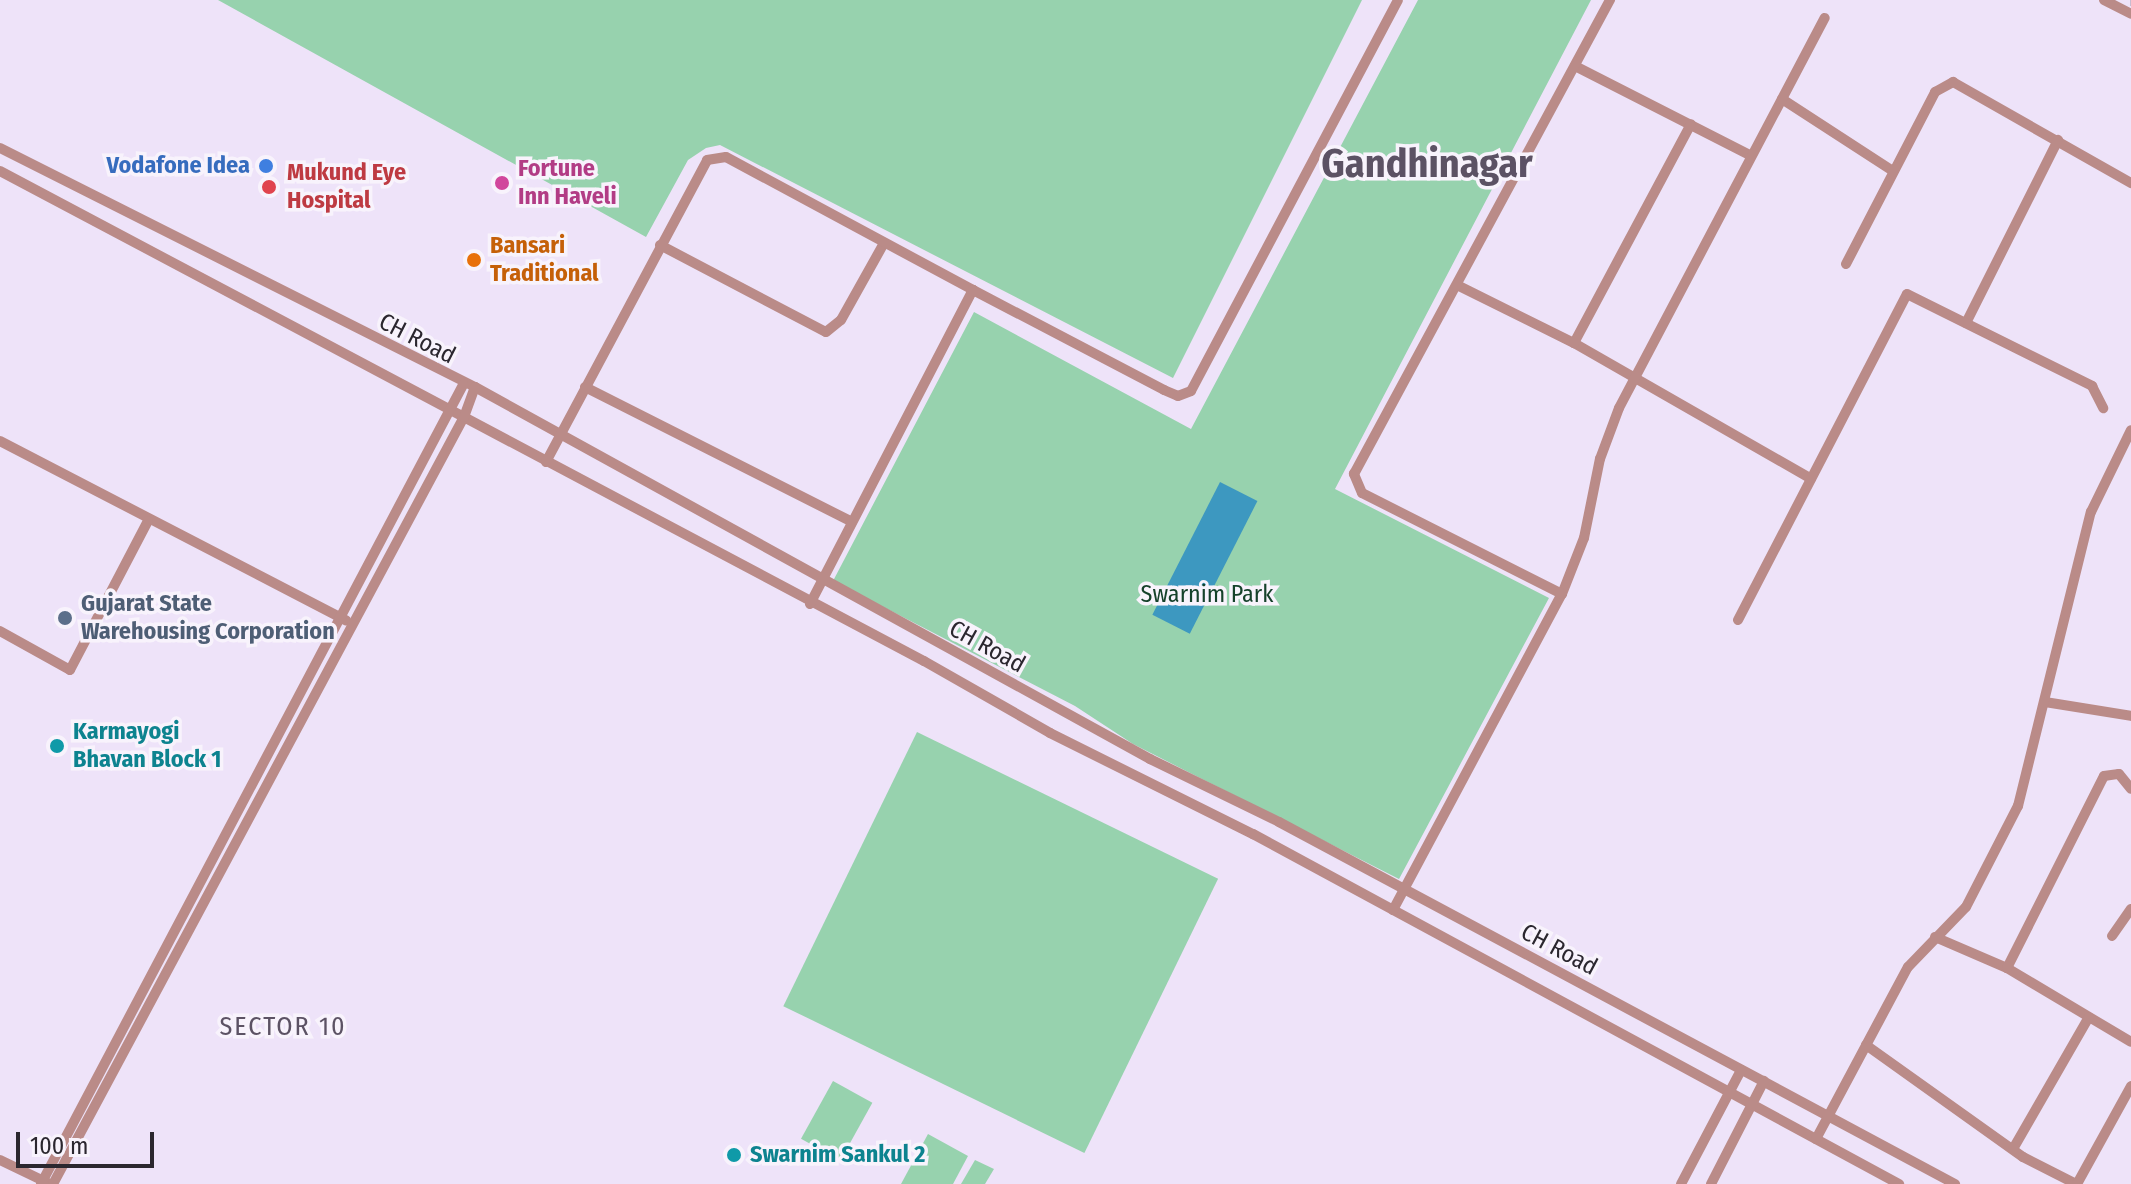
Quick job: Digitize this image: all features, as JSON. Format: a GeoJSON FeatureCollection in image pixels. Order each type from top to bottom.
{"type":"FeatureCollection","features":[{"type":"Feature","properties":{"kind":"street"},"geometry":{"type":"LineString","coordinates":[[546,462],[699,169],[707,160],[726,157],[1164,390],[1186,395],[1398,0]]}},
{"type":"Feature","properties":{"kind":"street"},"geometry":{"type":"LineString","coordinates":[[1562,594],[1356,485],[1354,474],[1610,0]]}},
{"type":"Feature","properties":{"kind":"street"},"geometry":{"type":"LineString","coordinates":[[2104,0],[2131,14]]}},
{"type":"Feature","properties":{"kind":"street"},"geometry":{"type":"LineString","coordinates":[[1393,910],[1562,594],[1584,538],[1600,459],[1634,378],[1825,18]]}},
{"type":"Feature","properties":{"kind":"street"},"geometry":{"type":"LineString","coordinates":[[1575,66],[1750,155]]}},
{"type":"Feature","properties":{"kind":"street"},"geometry":{"type":"LineString","coordinates":[[1846,264],[1935,92],[1953,82],[2131,183]]}},
{"type":"Feature","properties":{"kind":"street"},"geometry":{"type":"LineString","coordinates":[[1782,99],[1893,171]]}},
{"type":"Feature","properties":{"kind":"street"},"geometry":{"type":"LineString","coordinates":[[1574,343],[1691,124]]}},
{"type":"Feature","properties":{"kind":"street"},"geometry":{"type":"LineString","coordinates":[[1966,323],[2058,140]]}},
{"type":"Feature","properties":{"kind":"street","name":"CH Road"},"geometry":{"type":"LineString","coordinates":[[0,148],[463,385],[475,387],[1137,752],[1272,818],[1403,891],[1955,1184]]}},
{"type":"Feature","properties":{"kind":"street","name":"CH Road"},"geometry":{"type":"LineString","coordinates":[[0,171],[810,604],[1393,910],[1899,1184]]}},
{"type":"Feature","properties":{"kind":"street"},"geometry":{"type":"LineString","coordinates":[[660,245],[826,332],[841,320],[884,243]]}},
{"type":"Feature","properties":{"kind":"street"},"geometry":{"type":"LineString","coordinates":[[1457,285],[1574,343],[1811,479]]}},
{"type":"Feature","properties":{"kind":"street"},"geometry":{"type":"LineString","coordinates":[[810,604],[973,290]]}},
{"type":"Feature","properties":{"kind":"street"},"geometry":{"type":"LineString","coordinates":[[1738,620],[1907,294],[2092,386],[2103,408]]}},
{"type":"Feature","properties":{"kind":"street"},"geometry":{"type":"LineString","coordinates":[[47,1184],[463,385]]}},
{"type":"Feature","properties":{"kind":"street"},"geometry":{"type":"LineString","coordinates":[[47,1184],[464,417],[475,387]]}},
{"type":"Feature","properties":{"kind":"street"},"geometry":{"type":"LineString","coordinates":[[585,387],[852,522]]}},
{"type":"Feature","properties":{"kind":"street"},"geometry":{"type":"LineString","coordinates":[[1816,1139],[1908,967],[1966,907],[2018,806],[2091,512],[2131,430]]}},
{"type":"Feature","properties":{"kind":"street"},"geometry":{"type":"LineString","coordinates":[[0,441],[148,521],[340,619],[352,622]]}},
{"type":"Feature","properties":{"kind":"street"},"geometry":{"type":"LineString","coordinates":[[0,631],[70,670],[148,521]]}},
{"type":"Feature","properties":{"kind":"street"},"geometry":{"type":"LineString","coordinates":[[2045,702],[2131,716]]}},
{"type":"Feature","properties":{"kind":"street"},"geometry":{"type":"LineString","coordinates":[[2007,968],[2104,776],[2119,774],[2131,789]]}},
{"type":"Feature","properties":{"kind":"street"},"geometry":{"type":"LineString","coordinates":[[2112,936],[2131,909]]}},
{"type":"Feature","properties":{"kind":"street"},"geometry":{"type":"LineString","coordinates":[[1935,937],[2007,968],[2131,1042]]}},
{"type":"Feature","properties":{"kind":"street"},"geometry":{"type":"LineString","coordinates":[[2013,1149],[2089,1017]]}},
{"type":"Feature","properties":{"kind":"street"},"geometry":{"type":"LineString","coordinates":[[1866,1045],[2013,1149],[2076,1184],[2131,1086]]}},
{"type":"Feature","properties":{"kind":"street"},"geometry":{"type":"LineString","coordinates":[[1681,1184],[1741,1070]]}},
{"type":"Feature","properties":{"kind":"street"},"geometry":{"type":"LineString","coordinates":[[1711,1184],[1764,1081]]}},
{"type":"Feature","properties":{"kind":"street"},"geometry":{"type":"LineString","coordinates":[[0,1160],[47,1184]]}},
{"type":"Feature","properties":{"kind":"green space"},"geometry":{"type":"Polygon","coordinates":[[[218,0],[1362,0],[1173,378],[720,145],[706,148],[688,160],[646,237],[218,0]]]}},
{"type":"Feature","properties":{"kind":"green space","name":"Swarnim Park"},"geometry":{"type":"Polygon","coordinates":[[[1418,0],[1591,0],[1335,489],[1549,598],[1399,879],[1133,744],[1075,706],[833,581],[974,312],[1191,429],[1418,0]]]}},
{"type":"Feature","properties":{"kind":"green space"},"geometry":{"type":"Polygon","coordinates":[[[917,732],[1218,879],[1084,1153],[783,1006],[917,732]]]}},
{"type":"Feature","properties":{"kind":"green space"},"geometry":{"type":"Polygon","coordinates":[[[833,1081],[872,1103],[840,1161],[801,1139],[833,1081]]]}},
{"type":"Feature","properties":{"kind":"green space"},"geometry":{"type":"Polygon","coordinates":[[[928,1134],[968,1156],[953,1184],[901,1184],[928,1134]]]}},
{"type":"Feature","properties":{"kind":"green space"},"geometry":{"type":"Polygon","coordinates":[[[975,1160],[994,1169],[985,1184],[961,1184],[975,1160]]]}},
{"type":"Feature","properties":{"kind":"water"},"geometry":{"type":"Polygon","coordinates":[[[1220,482],[1257,501],[1190,634],[1152,615],[1220,482]]]}},
{"type":"Feature","properties":{"kind":"place","name":"Vodafone Idea"},"geometry":{"type":"Point","coordinates":[266,166]}},
{"type":"Feature","properties":{"kind":"place","name":"Fortune Inn Haveli"},"geometry":{"type":"Point","coordinates":[502,183]}},
{"type":"Feature","properties":{"kind":"place","name":"Mukund Eye Hospital"},"geometry":{"type":"Point","coordinates":[269,187]}},
{"type":"Feature","properties":{"kind":"place","name":"Bansari Traditional"},"geometry":{"type":"Point","coordinates":[474,260]}},
{"type":"Feature","properties":{"kind":"place","name":"Gujarat State Warehousing Corporation"},"geometry":{"type":"Point","coordinates":[65,618]}},
{"type":"Feature","properties":{"kind":"place","name":"Karmayogi Bhavan Block 1"},"geometry":{"type":"Point","coordinates":[57,746]}},
{"type":"Feature","properties":{"kind":"place","name":"Swarnim Sankul 2"},"geometry":{"type":"Point","coordinates":[734,1155]}},
{"type":"Feature","properties":{"kind":"district","name":"Gandhinagar"},"geometry":{"type":"Point","coordinates":[1427,164]}},
{"type":"Feature","properties":{"kind":"district","name":"SECTOR 10"},"geometry":{"type":"Point","coordinates":[283,1027]}}]}
